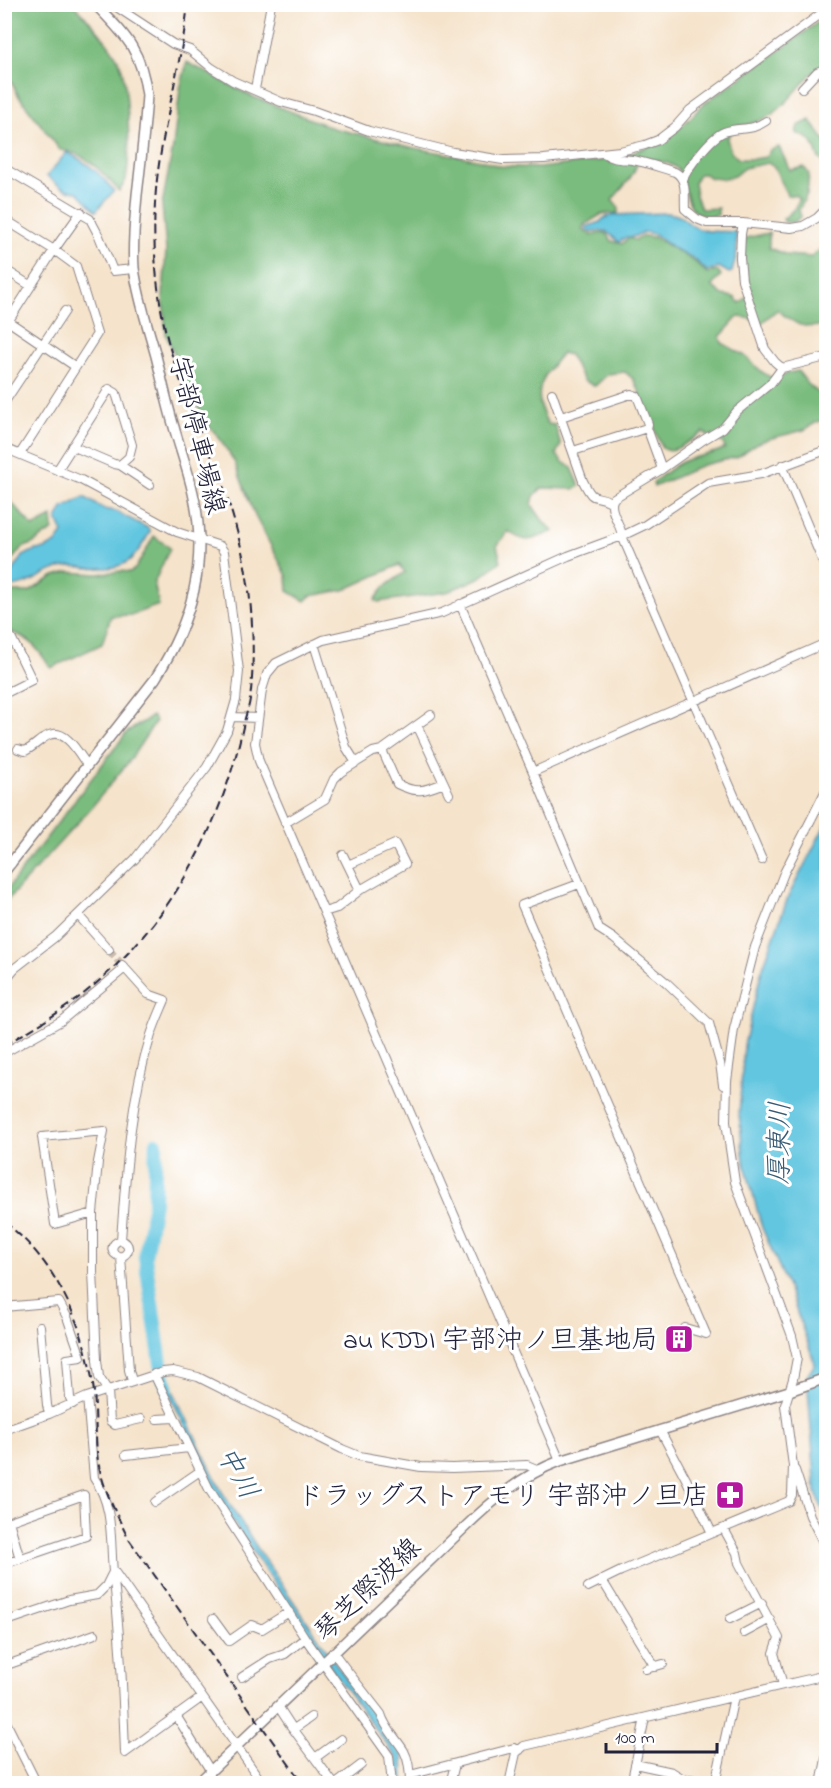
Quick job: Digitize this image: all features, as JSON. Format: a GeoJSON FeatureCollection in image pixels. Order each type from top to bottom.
{"type":"FeatureCollection","features":[{"type":"Feature","properties":{"kind":"main road","name":"宇部停車場線"},"geometry":{"type":"LineString","coordinates":[[8,868],[155,679],[175,646],[187,617],[192,602],[199,558],[198,517],[193,492],[143,313],[134,269],[134,225],[147,95],[145,77],[133,47],[95,4]]}},
{"type":"Feature","properties":{"kind":"main road","name":"琴芝際波線"},"geometry":{"type":"LineString","coordinates":[[197,1783],[492,1502],[539,1470],[560,1461],[826,1378]]}},
{"type":"Feature","properties":{"kind":"street"},"geometry":{"type":"LineString","coordinates":[[112,4],[173,45],[190,50],[233,81],[281,102],[369,131],[453,152],[503,160],[544,159],[604,153],[645,145],[658,140],[675,127],[690,110],[826,10]]}},
{"type":"Feature","properties":{"kind":"street"},"geometry":{"type":"LineString","coordinates":[[255,89],[271,4]]}},
{"type":"Feature","properties":{"kind":"street"},"geometry":{"type":"LineString","coordinates":[[802,87],[817,72],[826,68]]}},
{"type":"Feature","properties":{"kind":"street"},"geometry":{"type":"LineString","coordinates":[[766,121],[754,128],[722,132],[709,144],[683,179],[685,209],[697,219],[707,223],[743,223],[791,228],[802,226],[818,218],[826,209]]}},
{"type":"Feature","properties":{"kind":"street"},"geometry":{"type":"LineString","coordinates":[[604,153],[620,160],[633,160],[675,172],[683,179]]}},
{"type":"Feature","properties":{"kind":"street"},"geometry":{"type":"LineString","coordinates":[[4,168],[90,219],[114,271],[134,269]]}},
{"type":"Feature","properties":{"kind":"street"},"geometry":{"type":"LineString","coordinates":[[76,367],[43,343],[6,322],[81,212]]}},
{"type":"Feature","properties":{"kind":"street"},"geometry":{"type":"LineString","coordinates":[[4,219],[75,266],[97,334],[20,454]]}},
{"type":"Feature","properties":{"kind":"street"},"geometry":{"type":"LineString","coordinates":[[743,223],[740,258],[742,279],[765,349],[782,368]]}},
{"type":"Feature","properties":{"kind":"street"},"geometry":{"type":"LineString","coordinates":[[4,269],[31,286]]}},
{"type":"Feature","properties":{"kind":"street"},"geometry":{"type":"LineString","coordinates":[[4,403],[65,311]]}},
{"type":"Feature","properties":{"kind":"street"},"geometry":{"type":"LineString","coordinates":[[762,860],[622,536],[622,529],[611,507],[611,502],[723,428],[736,411],[771,383],[782,368],[826,357]]}},
{"type":"Feature","properties":{"kind":"street"},"geometry":{"type":"LineString","coordinates":[[58,469],[109,389],[116,393],[132,445],[129,458],[120,465]]}},
{"type":"Feature","properties":{"kind":"street"},"geometry":{"type":"LineString","coordinates":[[552,393],[583,482],[592,497],[611,502]]}},
{"type":"Feature","properties":{"kind":"street"},"geometry":{"type":"LineString","coordinates":[[561,417],[631,394],[637,396],[662,469]]}},
{"type":"Feature","properties":{"kind":"street"},"geometry":{"type":"LineString","coordinates":[[573,451],[647,428]]}},
{"type":"Feature","properties":{"kind":"street"},"geometry":{"type":"LineString","coordinates":[[72,446],[120,465],[150,485]]}},
{"type":"Feature","properties":{"kind":"street"},"geometry":{"type":"LineString","coordinates":[[4,448],[81,480],[177,532],[220,546],[224,552],[239,661],[238,686],[232,717],[215,753],[175,809],[135,859],[55,937],[15,968],[4,981]]}},
{"type":"Feature","properties":{"kind":"street"},"geometry":{"type":"LineString","coordinates":[[560,1461],[256,751],[255,743],[264,681],[271,668],[283,659],[323,640],[442,612],[567,556],[645,525],[708,483],[761,474],[826,450]]}},
{"type":"Feature","properties":{"kind":"street"},"geometry":{"type":"LineString","coordinates":[[782,465],[826,569]]}},
{"type":"Feature","properties":{"kind":"street"},"geometry":{"type":"LineString","coordinates":[[460,604],[599,929],[667,983],[710,1023],[724,1091],[727,1094]]}},
{"type":"Feature","properties":{"kind":"street"},"geometry":{"type":"LineString","coordinates":[[4,636],[11,637],[33,680],[4,694]]}},
{"type":"Feature","properties":{"kind":"street"},"geometry":{"type":"LineString","coordinates":[[314,644],[346,747],[356,763]]}},
{"type":"Feature","properties":{"kind":"street"},"geometry":{"type":"LineString","coordinates":[[533,772],[826,644]]}},
{"type":"Feature","properties":{"kind":"street"},"geometry":{"type":"LineString","coordinates":[[285,823],[325,800],[334,779],[341,772],[373,752],[382,750],[431,715]]}},
{"type":"Feature","properties":{"kind":"street"},"geometry":{"type":"LineString","coordinates":[[232,717],[258,718]]}},
{"type":"Feature","properties":{"kind":"street"},"geometry":{"type":"LineString","coordinates":[[417,725],[449,794]]}},
{"type":"Feature","properties":{"kind":"street"},"geometry":{"type":"LineString","coordinates":[[18,749],[25,751],[50,734],[58,734],[70,743],[87,765]]}},
{"type":"Feature","properties":{"kind":"street"},"geometry":{"type":"LineString","coordinates":[[382,750],[397,784],[416,792],[444,783]]}},
{"type":"Feature","properties":{"kind":"street"},"geometry":{"type":"LineString","coordinates":[[588,1587],[789,1501],[792,1495],[793,1466],[785,1405],[794,1379],[797,1358],[792,1336],[735,1182],[726,1122],[727,1094],[734,1029],[755,947],[784,873],[826,790]]}},
{"type":"Feature","properties":{"kind":"street"},"geometry":{"type":"LineString","coordinates":[[324,912],[337,908],[405,864],[395,844],[348,865]]}},
{"type":"Feature","properties":{"kind":"street"},"geometry":{"type":"LineString","coordinates":[[4,855],[8,868]]}},
{"type":"Feature","properties":{"kind":"street"},"geometry":{"type":"LineString","coordinates":[[343,855],[360,891]]}},
{"type":"Feature","properties":{"kind":"street"},"geometry":{"type":"LineString","coordinates":[[579,884],[522,905],[706,1334],[685,1328]]}},
{"type":"Feature","properties":{"kind":"street"},"geometry":{"type":"LineString","coordinates":[[78,915],[109,950]]}},
{"type":"Feature","properties":{"kind":"street"},"geometry":{"type":"LineString","coordinates":[[4,1053],[61,1021],[124,966],[148,994],[165,1000],[151,1035],[139,1083],[126,1159],[121,1240],[126,1242],[128,1251],[121,1257],[129,1370],[132,1381]]}},
{"type":"Feature","properties":{"kind":"street"},"geometry":{"type":"LineString","coordinates":[[93,1213],[55,1224],[42,1137],[104,1131],[98,1162],[93,1213],[94,1314],[99,1377],[108,1391],[110,1421],[115,1425],[141,1419]]}},
{"type":"Feature","properties":{"kind":"street"},"geometry":{"type":"LineString","coordinates":[[4,1307],[59,1302],[67,1317],[81,1357],[67,1359],[70,1398],[73,1404]]}},
{"type":"Feature","properties":{"kind":"street"},"geometry":{"type":"LineString","coordinates":[[40,1326],[49,1414]]}},
{"type":"Feature","properties":{"kind":"street"},"geometry":{"type":"LineString","coordinates":[[4,1430],[132,1381],[173,1371],[198,1377],[359,1456],[422,1467],[527,1465],[539,1470]]}},
{"type":"Feature","properties":{"kind":"street"},"geometry":{"type":"LineString","coordinates":[[154,1374],[200,1471],[220,1507],[305,1638],[381,1742],[389,1756],[392,1784]]}},
{"type":"Feature","properties":{"kind":"street"},"geometry":{"type":"LineString","coordinates":[[87,1397],[94,1478],[100,1486],[109,1513],[117,1595],[125,1753],[201,1698]]}},
{"type":"Feature","properties":{"kind":"street"},"geometry":{"type":"LineString","coordinates":[[157,1419],[174,1418]]}},
{"type":"Feature","properties":{"kind":"street"},"geometry":{"type":"LineString","coordinates":[[660,1430],[712,1533]]}},
{"type":"Feature","properties":{"kind":"street"},"geometry":{"type":"LineString","coordinates":[[126,1455],[189,1448]]}},
{"type":"Feature","properties":{"kind":"street"},"geometry":{"type":"LineString","coordinates":[[793,1466],[810,1516],[826,1548]]}},
{"type":"Feature","properties":{"kind":"street"},"geometry":{"type":"LineString","coordinates":[[155,1502],[200,1471]]}},
{"type":"Feature","properties":{"kind":"street"},"geometry":{"type":"LineString","coordinates":[[4,1564],[20,1559],[86,1536],[84,1495],[7,1522],[20,1559]]}},
{"type":"Feature","properties":{"kind":"street"},"geometry":{"type":"LineString","coordinates":[[724,1529],[737,1553],[739,1563],[779,1638],[774,1653],[783,1685]]}},
{"type":"Feature","properties":{"kind":"street"},"geometry":{"type":"LineString","coordinates":[[4,1622],[69,1600],[97,1595],[111,1579],[113,1570]]}},
{"type":"Feature","properties":{"kind":"street"},"geometry":{"type":"LineString","coordinates":[[113,1570],[263,1784]]}},
{"type":"Feature","properties":{"kind":"street"},"geometry":{"type":"LineString","coordinates":[[602,1580],[659,1666],[646,1669]]}},
{"type":"Feature","properties":{"kind":"street"},"geometry":{"type":"LineString","coordinates":[[730,1619],[762,1603]]}},
{"type":"Feature","properties":{"kind":"street"},"geometry":{"type":"LineString","coordinates":[[213,1619],[229,1641],[252,1625],[262,1629],[289,1612]]}},
{"type":"Feature","properties":{"kind":"street"},"geometry":{"type":"LineString","coordinates":[[744,1633],[770,1619]]}},
{"type":"Feature","properties":{"kind":"street"},"geometry":{"type":"LineString","coordinates":[[4,1666],[95,1634]]}},
{"type":"Feature","properties":{"kind":"street"},"geometry":{"type":"LineString","coordinates":[[242,1677],[270,1659],[285,1654],[305,1638]]}},
{"type":"Feature","properties":{"kind":"street"},"geometry":{"type":"LineString","coordinates":[[333,1652],[381,1714],[391,1735],[405,1753],[410,1779],[514,1748],[520,1750]]}},
{"type":"Feature","properties":{"kind":"street"},"geometry":{"type":"LineString","coordinates":[[509,1784],[516,1753],[524,1746],[826,1675]]}},
{"type":"Feature","properties":{"kind":"street"},"geometry":{"type":"LineString","coordinates":[[635,1764],[672,1772],[682,1778],[712,1783],[734,1698]]}},
{"type":"Feature","properties":{"kind":"street"},"geometry":{"type":"LineString","coordinates":[[278,1706],[335,1784],[361,1765]]}},
{"type":"Feature","properties":{"kind":"street"},"geometry":{"type":"LineString","coordinates":[[177,1717],[210,1770]]}},
{"type":"Feature","properties":{"kind":"street"},"geometry":{"type":"LineString","coordinates":[[294,1729],[311,1717]]}},
{"type":"Feature","properties":{"kind":"street"},"geometry":{"type":"LineString","coordinates":[[4,1718],[37,1784]]}},
{"type":"Feature","properties":{"kind":"street"},"geometry":{"type":"LineString","coordinates":[[631,1784],[645,1718]]}},
{"type":"Feature","properties":{"kind":"street"},"geometry":{"type":"LineString","coordinates":[[381,1742],[391,1735]]}},
{"type":"Feature","properties":{"kind":"street"},"geometry":{"type":"LineString","coordinates":[[315,1758],[341,1738]]}},
{"type":"Feature","properties":{"kind":"street"},"geometry":{"type":"LineString","coordinates":[[821,1784],[826,1760]]}},
{"type":"Feature","properties":{"kind":"street"},"geometry":{"type":"LineString","coordinates":[[450,1784],[455,1764]]}},
{"type":"Feature","properties":{"kind":"green space"},"geometry":{"type":"Polygon","coordinates":[[[5,4],[74,5],[98,30],[118,59],[125,83],[129,136],[126,180],[119,191],[86,159],[60,150],[18,95],[5,68],[5,4]]]}},
{"type":"Feature","properties":{"kind":"green space"},"geometry":{"type":"Polygon","coordinates":[[[826,16],[826,86],[820,75],[814,71],[772,115],[734,127],[727,139],[731,152],[739,159],[766,157],[770,150],[779,147],[790,170],[804,167],[809,174],[807,194],[799,210],[801,217],[794,222],[785,222],[783,219],[794,209],[799,200],[798,196],[787,195],[775,168],[768,163],[744,168],[734,176],[723,179],[699,174],[694,183],[701,209],[718,208],[718,215],[709,216],[702,215],[692,208],[677,168],[667,163],[639,157],[632,175],[612,200],[619,208],[618,213],[602,214],[584,225],[582,230],[590,234],[606,233],[612,241],[622,244],[628,238],[635,240],[642,236],[654,237],[694,261],[707,273],[718,271],[721,275],[712,286],[723,295],[734,297],[740,303],[751,294],[744,266],[745,238],[769,233],[769,248],[787,255],[812,257],[826,244],[826,324],[812,327],[800,325],[777,310],[760,324],[749,318],[738,317],[720,337],[722,343],[744,355],[770,377],[781,377],[798,371],[808,384],[826,399],[826,420],[817,422],[804,430],[768,439],[737,457],[703,465],[654,487],[653,483],[667,471],[687,460],[725,448],[723,443],[709,437],[704,432],[680,447],[669,451],[662,448],[652,423],[643,415],[639,390],[633,379],[625,372],[608,374],[595,386],[584,381],[569,355],[562,353],[544,378],[539,394],[540,403],[548,424],[555,425],[561,445],[556,454],[572,468],[580,486],[574,489],[542,488],[534,496],[532,505],[543,521],[554,531],[525,540],[508,531],[497,546],[501,561],[481,577],[447,592],[378,602],[375,600],[384,587],[405,572],[399,565],[344,590],[310,596],[305,601],[288,591],[287,576],[255,516],[234,461],[218,436],[205,422],[166,335],[163,297],[166,250],[162,205],[173,147],[180,89],[187,62],[251,96],[333,128],[415,148],[481,160],[499,166],[539,168],[605,160],[624,163],[627,154],[670,135],[706,102],[826,16]]]}},
{"type":"Feature","properties":{"kind":"green space"},"geometry":{"type":"Polygon","coordinates":[[[810,120],[826,140],[826,164],[818,156],[810,140],[796,133],[798,126],[810,120]]]}},
{"type":"Feature","properties":{"kind":"green space"},"geometry":{"type":"Polygon","coordinates":[[[5,495],[33,527],[52,517],[53,530],[22,548],[5,568],[5,495]]]}},
{"type":"Feature","properties":{"kind":"green space"},"geometry":{"type":"Polygon","coordinates":[[[154,536],[170,548],[154,583],[159,605],[131,615],[111,616],[102,644],[51,668],[32,644],[21,636],[5,630],[5,592],[29,592],[54,576],[68,572],[98,574],[130,572],[135,569],[154,536]]]}},
{"type":"Feature","properties":{"kind":"green space"},"geometry":{"type":"Polygon","coordinates":[[[152,716],[156,721],[130,760],[91,808],[5,903],[5,892],[127,732],[152,716]]]}},
{"type":"Feature","properties":{"kind":"water"},"geometry":{"type":"Polygon","coordinates":[[[67,152],[93,168],[114,191],[96,211],[78,192],[61,187],[47,176],[67,152]]]}},
{"type":"Feature","properties":{"kind":"water"},"geometry":{"type":"Polygon","coordinates":[[[667,213],[678,215],[692,226],[702,230],[736,232],[737,253],[732,272],[729,273],[719,267],[707,271],[693,258],[654,234],[644,232],[633,237],[626,237],[619,242],[606,231],[585,229],[613,215],[667,213]]]}},
{"type":"Feature","properties":{"kind":"water"},"geometry":{"type":"Polygon","coordinates":[[[84,497],[104,509],[115,511],[148,528],[150,532],[132,558],[120,566],[111,568],[71,566],[57,569],[23,585],[5,587],[5,578],[23,556],[56,543],[63,533],[57,519],[63,508],[84,497]]]}},
{"type":"Feature","properties":{"kind":"water","name":"厚東川"},"geometry":{"type":"Polygon","coordinates":[[[826,823],[826,1518],[816,1493],[807,1376],[815,1364],[788,1287],[762,1228],[744,1161],[739,1114],[744,1045],[761,973],[788,897],[826,823]]]}},
{"type":"Feature","properties":{"kind":"water"},"geometry":{"type":"Polygon","coordinates":[[[165,1374],[222,1492],[263,1557],[341,1671],[403,1755],[404,1783],[398,1783],[396,1757],[318,1650],[232,1520],[214,1488],[161,1376],[165,1374]]]}},
{"type":"Feature","properties":{"kind":"waterway","name":"中川"},"geometry":{"type":"LineString","coordinates":[[156,1143],[154,1202],[145,1257],[163,1377],[167,1385]]}},
{"type":"Feature","properties":{"kind":"tunnel"},"geometry":{"type":"LineString","coordinates":[[109,950],[122,965]]}},
{"type":"Feature","properties":{"kind":"railway"},"geometry":{"type":"LineString","coordinates":[[4,1045],[54,1015],[100,980],[127,954],[174,895],[210,829],[224,794],[250,702],[252,636],[244,560],[222,483],[177,371],[165,329],[156,272],[154,218],[157,182],[188,4]]}},
{"type":"Feature","properties":{"kind":"railway"},"geometry":{"type":"LineString","coordinates":[[4,1222],[23,1238],[54,1276],[76,1321],[84,1344],[94,1392],[100,1471],[110,1501],[128,1538],[303,1784]]}},
{"type":"Feature","properties":{"kind":"place","name":"au KDDI 宇部沖ノ旦基地局"},"geometry":{"type":"Point","coordinates":[679,1339]}},
{"type":"Feature","properties":{"kind":"place","name":"ドラッグストアモリ 宇部沖ノ旦店"},"geometry":{"type":"Point","coordinates":[730,1495]}}]}
